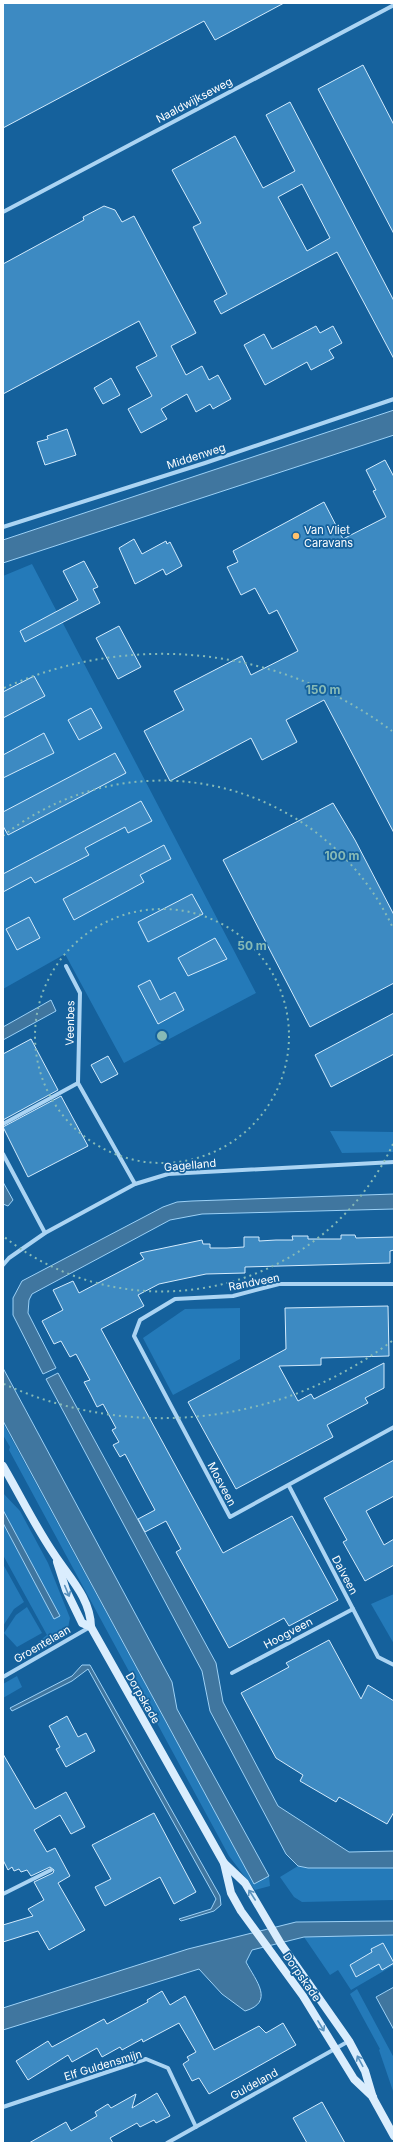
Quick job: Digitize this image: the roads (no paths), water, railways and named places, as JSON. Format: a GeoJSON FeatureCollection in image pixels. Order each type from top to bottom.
{"type":"FeatureCollection","features":[{"type":"Feature","properties":{"kind":"main road","name":"Dorpskade"},"geometry":{"type":"LineString","coordinates":[[3,1466],[54,1554],[74,1582],[91,1614],[91,1627],[224,1863],[231,1893],[267,1948],[303,1996],[354,2079],[373,2098]]}},
{"type":"Feature","properties":{"kind":"main road","name":"Dorpskade"},"geometry":{"type":"LineString","coordinates":[[54,1554],[66,1590],[82,1623],[91,1627]]}},
{"type":"Feature","properties":{"kind":"main road","name":"Dorpskade"},"geometry":{"type":"LineString","coordinates":[[224,1863],[245,1883],[281,1944],[349,2041],[366,2071],[373,2098],[394,2136]]}},
{"type":"Feature","properties":{"kind":"street","name":"Naaldwijkseweg"},"geometry":{"type":"LineString","coordinates":[[3,212],[394,5]]}},
{"type":"Feature","properties":{"kind":"street","name":"Middenweg"},"geometry":{"type":"LineString","coordinates":[[3,527],[205,463],[394,399]]}},
{"type":"Feature","properties":{"kind":"street","name":"Veenbes"},"geometry":{"type":"LineString","coordinates":[[66,966],[80,993],[78,1083]]}},
{"type":"Feature","properties":{"kind":"street"},"geometry":{"type":"LineString","coordinates":[[3,1124],[78,1083],[135,1184]]}},
{"type":"Feature","properties":{"kind":"street"},"geometry":{"type":"LineString","coordinates":[[3,1154],[45,1233]]}},
{"type":"Feature","properties":{"kind":"street","name":"Gagelland"},"geometry":{"type":"LineString","coordinates":[[3,1265],[9,1258],[45,1233],[135,1184],[168,1174],[394,1162]]}},
{"type":"Feature","properties":{"kind":"street","name":"Gagelland"},"geometry":{"type":"LineString","coordinates":[[3,1260],[9,1258]]}},
{"type":"Feature","properties":{"kind":"street","name":"Randveen"},"geometry":{"type":"LineString","coordinates":[[134,1336],[140,1320],[175,1299],[233,1296],[279,1284],[394,1284]]}},
{"type":"Feature","properties":{"kind":"street","name":"Mosveen"},"geometry":{"type":"LineString","coordinates":[[134,1336],[230,1517],[289,1486],[394,1427]]}},
{"type":"Feature","properties":{"kind":"street","name":"Dalveen"},"geometry":{"type":"LineString","coordinates":[[289,1486],[378,1657],[394,1665]]}},
{"type":"Feature","properties":{"kind":"street","name":"Hoogveen"},"geometry":{"type":"LineString","coordinates":[[232,1673],[353,1609]]}},
{"type":"Feature","properties":{"kind":"street","name":"Groentelaan"},"geometry":{"type":"LineString","coordinates":[[3,1677],[91,1627]]}},
{"type":"Feature","properties":{"kind":"street"},"geometry":{"type":"LineString","coordinates":[[3,1894],[51,1870]]}},
{"type":"Feature","properties":{"kind":"street","name":"Guldeland"},"geometry":{"type":"LineString","coordinates":[[167,2143],[349,2041]]}},
{"type":"Feature","properties":{"kind":"street","name":"Elf Guldensmijn"},"geometry":{"type":"LineString","coordinates":[[3,2107],[146,2059],[168,2068],[196,2127]]}},
{"type":"Feature","properties":{"kind":"place","name":"Van Vliet Caravans"},"geometry":{"type":"Point","coordinates":[296,536]}}]}
